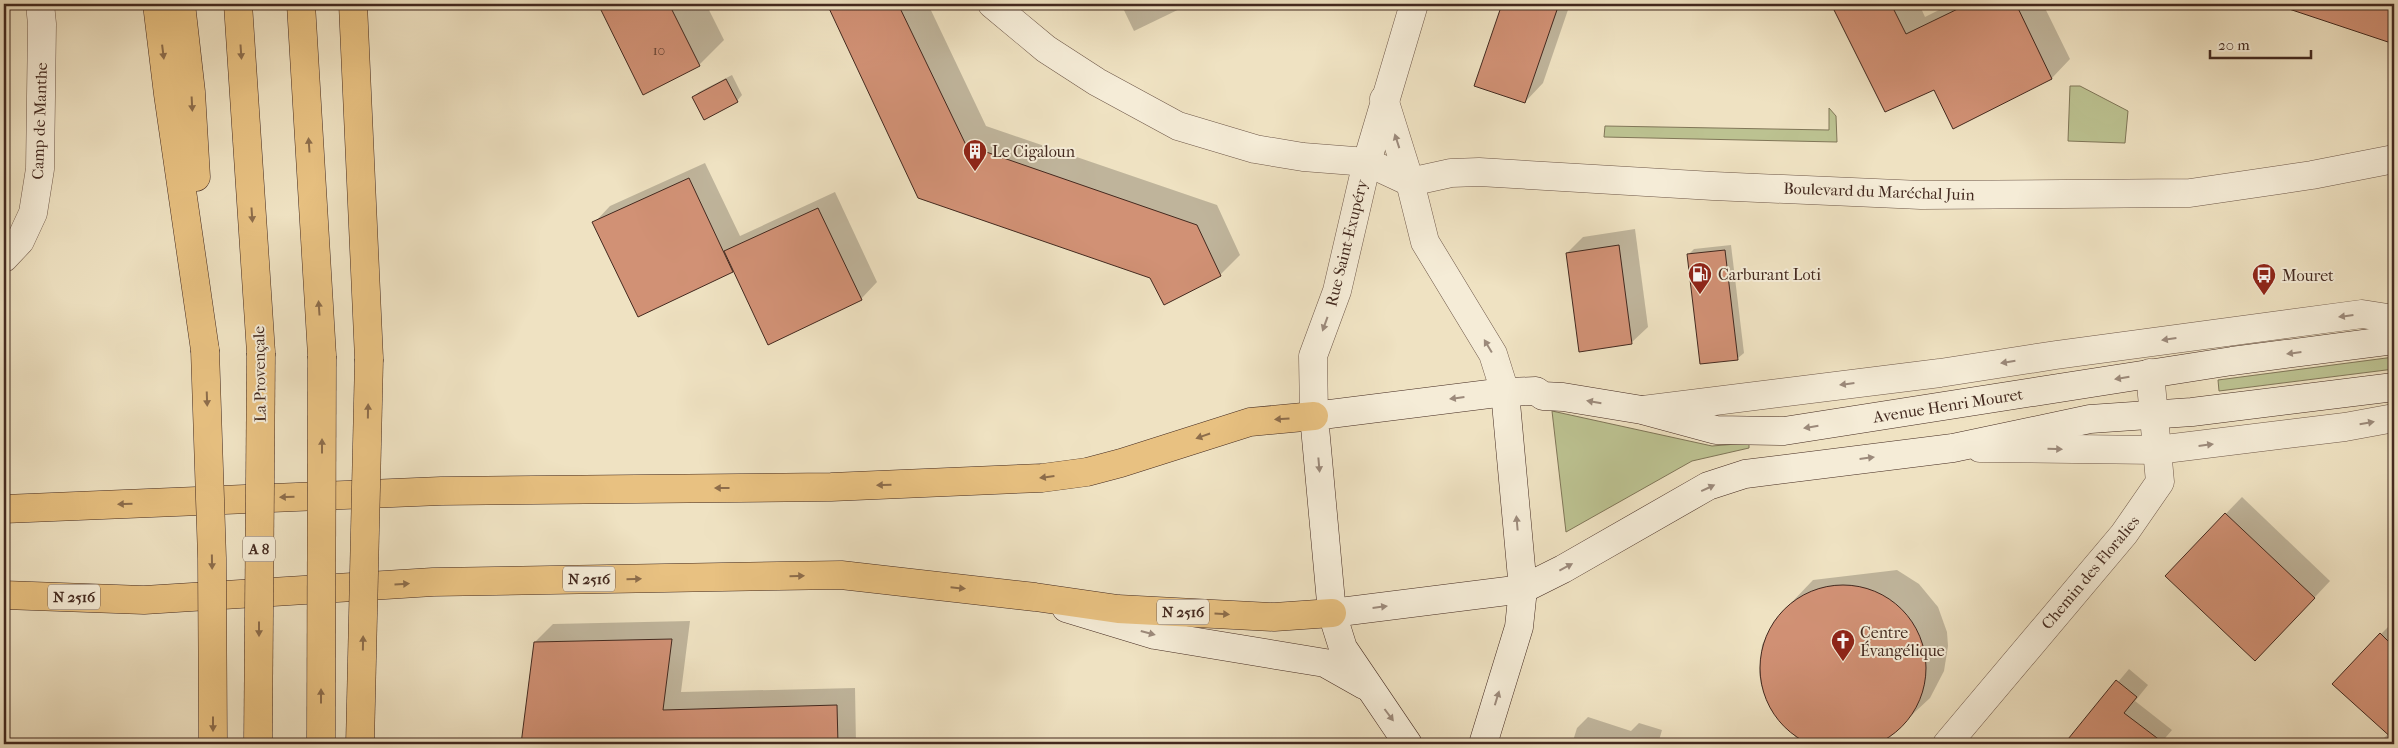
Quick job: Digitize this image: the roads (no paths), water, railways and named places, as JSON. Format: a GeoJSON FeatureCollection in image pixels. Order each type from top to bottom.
{"type":"FeatureCollection","features":[{"type":"Feature","properties":{"kind":"highway"},"geometry":{"type":"LineString","coordinates":[[157,4],[205,350]]}},
{"type":"Feature","properties":{"kind":"highway"},"geometry":{"type":"LineString","coordinates":[[181,4],[191,92],[205,350],[212,558],[213,744]]}},
{"type":"Feature","properties":{"kind":"highway","name":"La Provençale"},"geometry":{"type":"LineString","coordinates":[[238,4],[260,353],[258,744]]}},
{"type":"Feature","properties":{"kind":"highway"},"geometry":{"type":"LineString","coordinates":[[301,4],[322,356],[321,744]]}},
{"type":"Feature","properties":{"kind":"highway"},"geometry":{"type":"LineString","coordinates":[[353,4],[369,359]]}},
{"type":"Feature","properties":{"kind":"highway"},"geometry":{"type":"LineString","coordinates":[[360,744],[369,359],[367,4]]}},
{"type":"Feature","properties":{"kind":"highway"},"geometry":{"type":"LineString","coordinates":[[4,510],[441,491],[831,487],[1042,478],[1087,472],[1121,463],[1250,422],[1314,416]]}},
{"type":"Feature","properties":{"kind":"highway","name":"N 2516"},"geometry":{"type":"LineString","coordinates":[[4,595],[144,600],[433,582],[841,575],[1035,597],[1118,609],[1274,617],[1332,613]]}},
{"type":"Feature","properties":{"kind":"street","name":"Camp de Manthe"},"geometry":{"type":"LineString","coordinates":[[4,258],[20,240],[33,213],[40,170],[42,24],[40,4]]}},
{"type":"Feature","properties":{"kind":"street"},"geometry":{"type":"LineString","coordinates":[[992,4],[1046,49],[1097,82],[1178,126],[1255,149],[1303,157],[1367,162],[1410,182]]}},
{"type":"Feature","properties":{"kind":"street","name":"Rue Saint-Exupéry"},"geometry":{"type":"LineString","coordinates":[[1408,744],[1367,687],[1343,648],[1332,613],[1314,416],[1313,356],[1336,291],[1384,99],[1414,4]]}},
{"type":"Feature","properties":{"kind":"street"},"geometry":{"type":"LineString","coordinates":[[1384,99],[1410,182],[1425,242],[1494,354],[1505,392],[1523,589],[1519,627],[1483,744]]}},
{"type":"Feature","properties":{"kind":"street","name":"Boulevard du Maréchal Juin"},"geometry":{"type":"LineString","coordinates":[[1410,182],[1451,173],[1479,172],[1921,195],[2190,193],[2312,175],[2394,159]]}},
{"type":"Feature","properties":{"kind":"street"},"geometry":{"type":"LineString","coordinates":[[1642,410],[1940,373],[2362,314],[2394,319]]}},
{"type":"Feature","properties":{"kind":"street","name":"Avenue Henri Mouret"},"geometry":{"type":"LineString","coordinates":[[1314,416],[1505,392],[1536,391],[1544,396],[1563,397],[1642,410],[1716,430],[1784,432],[2150,373],[2394,340]]}},
{"type":"Feature","properties":{"kind":"street","name":"Chemin des Floralies"},"geometry":{"type":"LineString","coordinates":[[1947,744],[2124,534],[2160,482],[2150,373]]}},
{"type":"Feature","properties":{"kind":"street"},"geometry":{"type":"LineString","coordinates":[[1332,613],[1523,589],[1563,570],[1708,486],[1745,474],[1954,448],[2090,419],[2192,412],[2394,387]]}},
{"type":"Feature","properties":{"kind":"street"},"geometry":{"type":"LineString","coordinates":[[1954,448],[2157,450],[2345,427],[2394,418]]}},
{"type":"Feature","properties":{"kind":"street","name":"N 2516"},"geometry":{"type":"LineString","coordinates":[[1035,597],[1097,619],[1155,635],[1325,663],[1367,687]]}},
{"type":"Feature","properties":{"kind":"place","name":"Le Cigaloun"},"geometry":{"type":"Point","coordinates":[975,172]}},
{"type":"Feature","properties":{"kind":"place","name":"Carburant Loti"},"geometry":{"type":"Point","coordinates":[1700,295]}},
{"type":"Feature","properties":{"kind":"place","name":"Mouret"},"geometry":{"type":"Point","coordinates":[2264,296]}},
{"type":"Feature","properties":{"kind":"place","name":"Centre Évangélique"},"geometry":{"type":"Point","coordinates":[1843,662]}}]}
